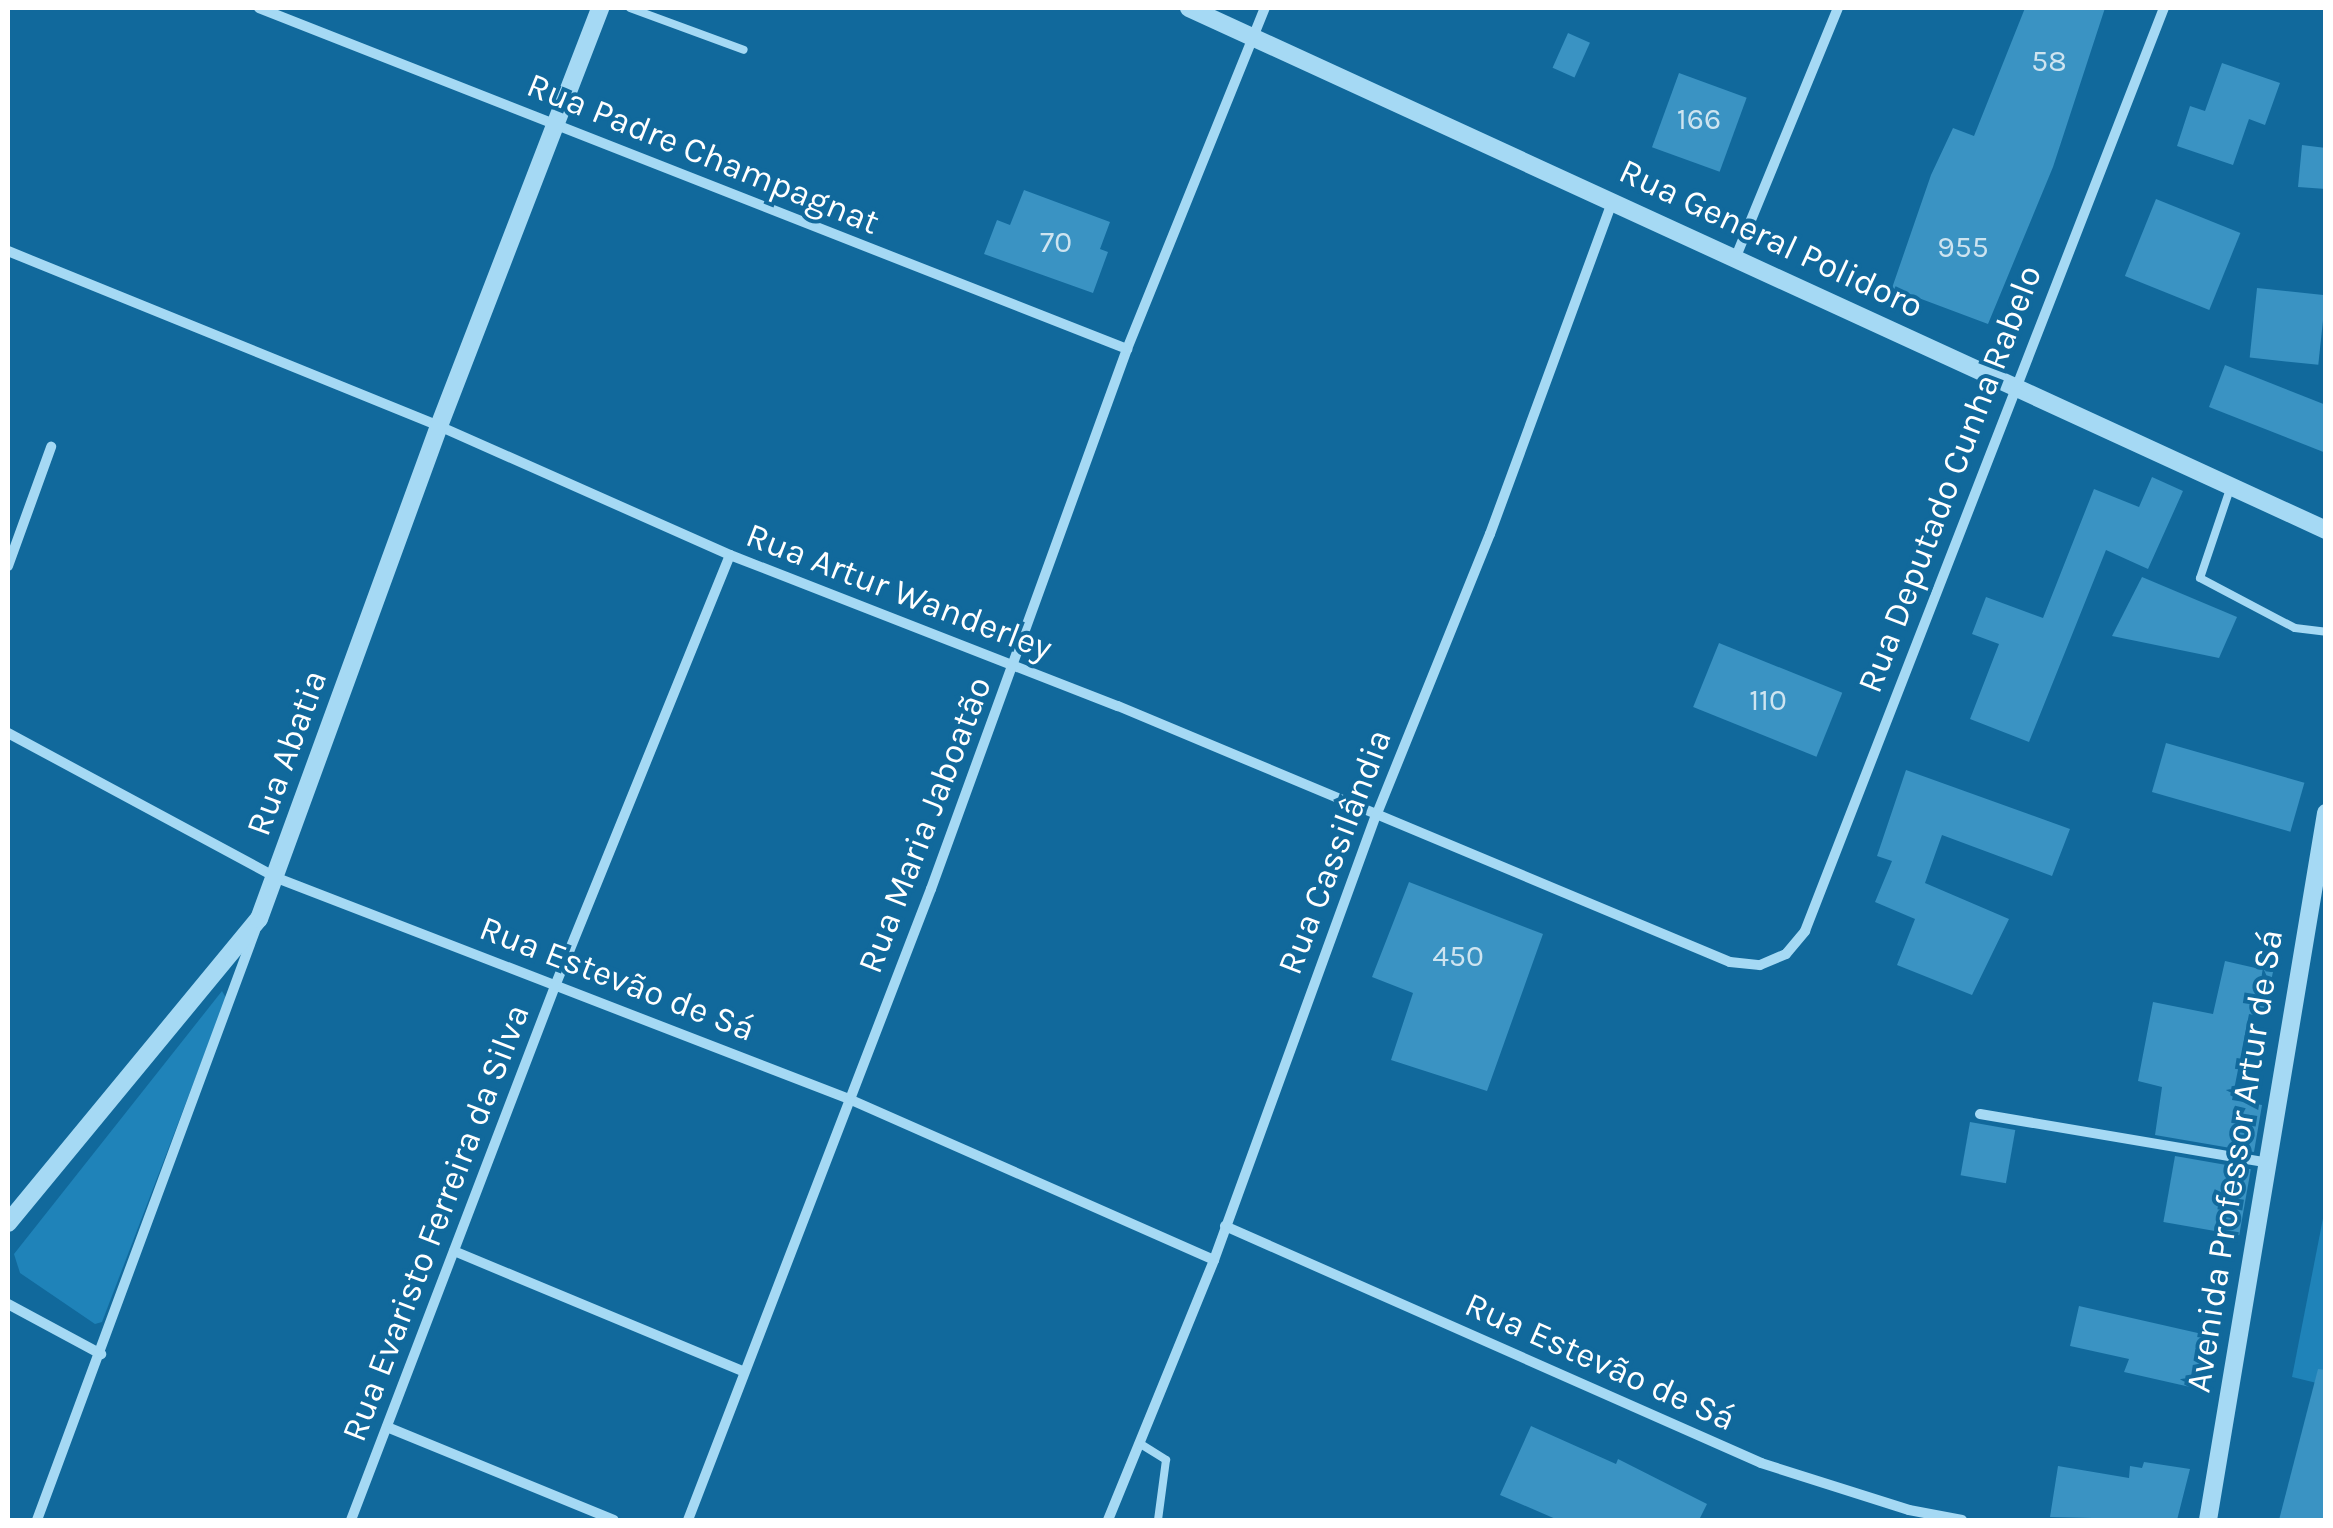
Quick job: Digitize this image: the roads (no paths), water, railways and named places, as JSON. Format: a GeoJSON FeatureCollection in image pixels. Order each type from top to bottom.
{"type":"FeatureCollection","features":[{"type":"Feature","properties":{"kind":"street","name":"Rua Padre Champagnat"},"geometry":{"type":"LineString","coordinates":[[259,8],[1127,349]]}},
{"type":"Feature","properties":{"kind":"street","name":"Rua Abatia"},"geometry":{"type":"LineString","coordinates":[[36,1520],[277,878],[438,426],[600,8]]}},
{"type":"Feature","properties":{"kind":"street","name":"Rua General Polidoro"},"geometry":{"type":"LineString","coordinates":[[1189,8],[2326,530]]}},
{"type":"Feature","properties":{"kind":"street","name":"Rua Maria Jaboatão"},"geometry":{"type":"LineString","coordinates":[[688,1520],[1014,668],[1127,349],[1265,8]]}},
{"type":"Feature","properties":{"kind":"street"},"geometry":{"type":"LineString","coordinates":[[1735,260],[1838,8]]}},
{"type":"Feature","properties":{"kind":"street","name":"Rua Deputado Cunha Rabelo"},"geometry":{"type":"LineString","coordinates":[[1774,962],[1796,944],[1804,931],[2164,8]]}},
{"type":"Feature","properties":{"kind":"street","name":"Rua Cassilândia"},"geometry":{"type":"LineString","coordinates":[[1108,1520],[1214,1260],[1376,816],[1490,534],[1612,202]]}},
{"type":"Feature","properties":{"kind":"street","name":"Rua Artur Wanderley"},"geometry":{"type":"LineString","coordinates":[[8,252],[438,426],[730,555],[1118,706],[1730,962],[1774,962]]}},
{"type":"Feature","properties":{"kind":"street"},"geometry":{"type":"LineString","coordinates":[[8,566],[50,447]]}},
{"type":"Feature","properties":{"kind":"street","name":"Rua Evaristo Ferreira da Silva"},"geometry":{"type":"LineString","coordinates":[[351,1520],[555,986],[730,555]]}},
{"type":"Feature","properties":{"kind":"street","name":"Rua Estevão de Sá"},"geometry":{"type":"LineString","coordinates":[[8,734],[277,878],[849,1099],[1214,1260]]}},
{"type":"Feature","properties":{"kind":"street","name":"Avenida Professor Artur de Sá"},"geometry":{"type":"LineString","coordinates":[[2208,1520],[2326,813]]}},
{"type":"Feature","properties":{"kind":"street"},"geometry":{"type":"LineString","coordinates":[[8,1223],[259,919]]}},
{"type":"Feature","properties":{"kind":"street"},"geometry":{"type":"LineString","coordinates":[[1980,1114],[2270,1163]]}},
{"type":"Feature","properties":{"kind":"street","name":"Rua Estevão de Sá"},"geometry":{"type":"LineString","coordinates":[[1226,1226],[1761,1464],[1909,1510],[1962,1520]]}},
{"type":"Feature","properties":{"kind":"street"},"geometry":{"type":"LineString","coordinates":[[454,1251],[744,1372]]}},
{"type":"Feature","properties":{"kind":"street"},"geometry":{"type":"LineString","coordinates":[[8,1304],[101,1354]]}},
{"type":"Feature","properties":{"kind":"street"},"geometry":{"type":"LineString","coordinates":[[387,1427],[614,1520]]}},
{"type":"Feature","properties":{"kind":"lane"},"geometry":{"type":"LineString","coordinates":[[630,8],[744,50]]}},
{"type":"Feature","properties":{"kind":"lane"},"geometry":{"type":"LineString","coordinates":[[2231,486],[2200,578],[2295,628],[2326,632]]}},
{"type":"Feature","properties":{"kind":"lane"},"geometry":{"type":"LineString","coordinates":[[1139,1443],[1166,1460],[1158,1520]]}}]}
